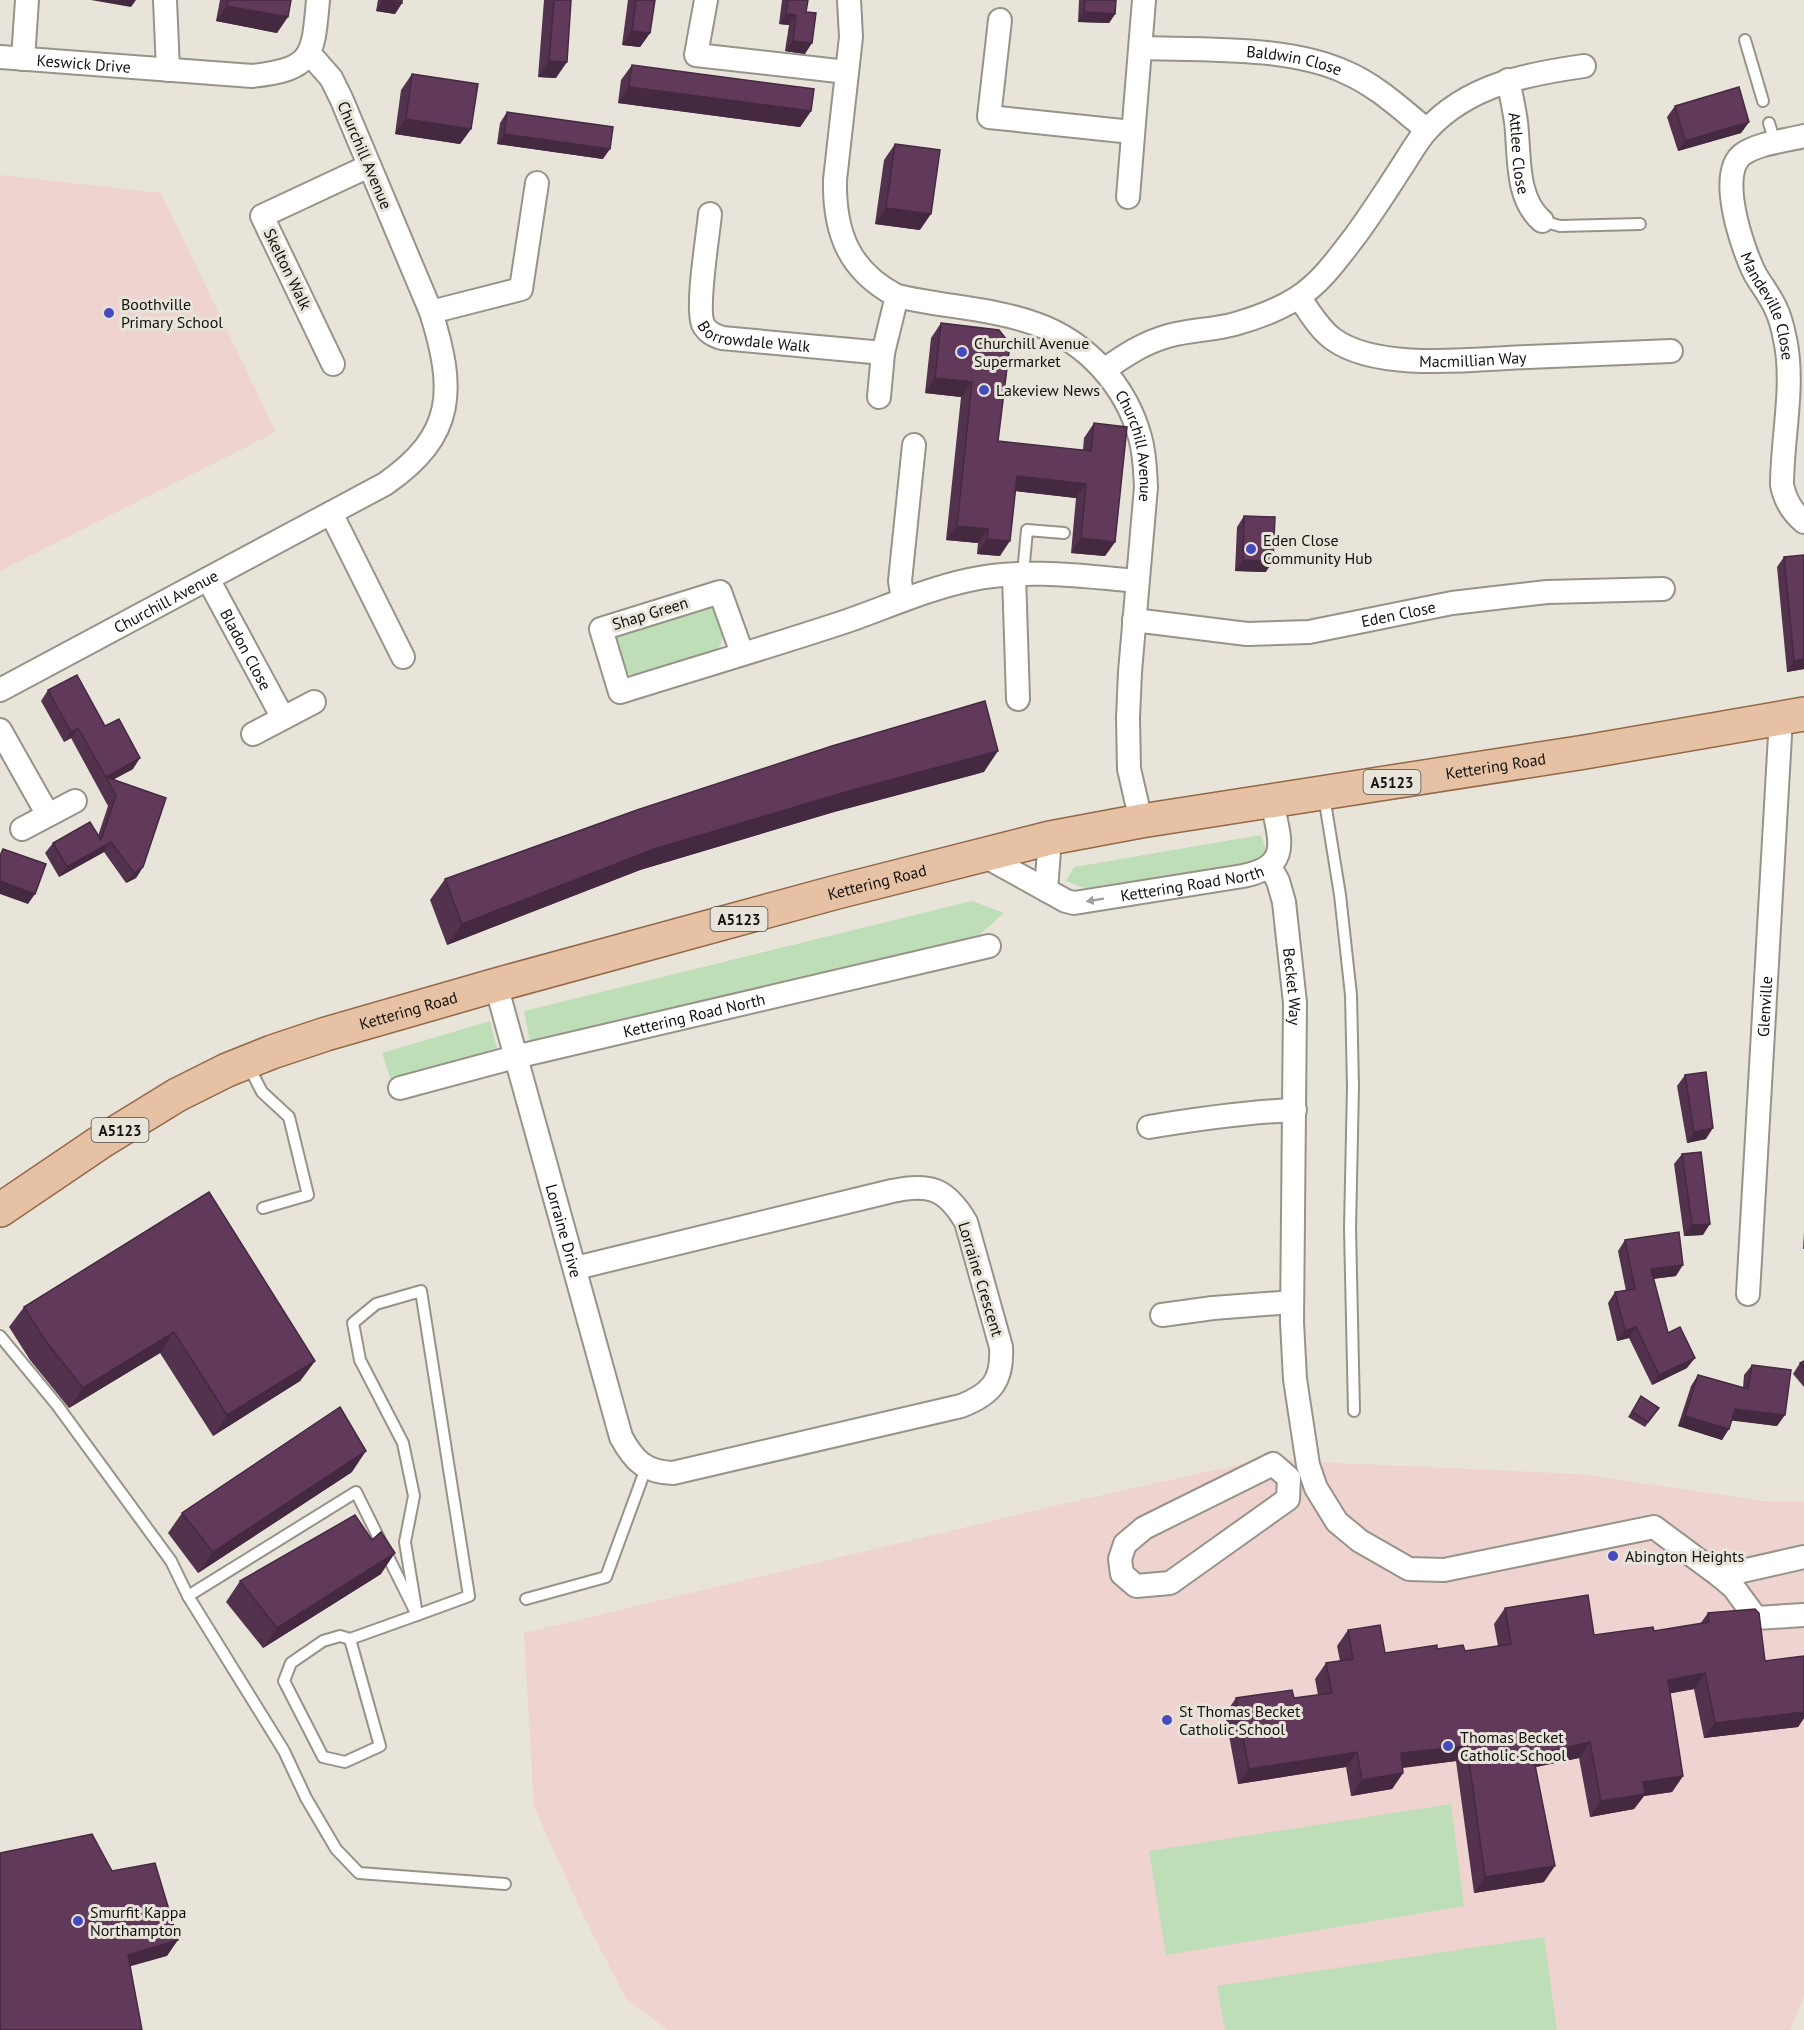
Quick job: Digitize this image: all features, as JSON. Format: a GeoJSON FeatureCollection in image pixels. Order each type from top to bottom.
{"type":"FeatureCollection","features":[{"type":"Feature","properties":{"kind":"main road","name":"Kettering Road"},"geometry":{"type":"LineString","coordinates":[[0,1210],[99,1143],[177,1095],[247,1062],[327,1034],[496,985],[837,892],[1050,838],[1141,821],[1793,716]]}},
{"type":"Feature","properties":{"kind":"street"},"geometry":{"type":"LineString","coordinates":[[23,58],[27,0]]}},
{"type":"Feature","properties":{"kind":"street"},"geometry":{"type":"LineString","coordinates":[[165,0],[168,70]]}},
{"type":"Feature","properties":{"kind":"street"},"geometry":{"type":"LineString","coordinates":[[309,53],[316,30],[318,0]]}},
{"type":"Feature","properties":{"kind":"street"},"geometry":{"type":"LineString","coordinates":[[706,0],[696,55],[848,72]]}},
{"type":"Feature","properties":{"kind":"street","name":"Churchill Avenue"},"geometry":{"type":"LineString","coordinates":[[850,0],[848,72],[834,203],[837,224],[854,260],[884,289],[897,296],[1012,317],[1036,324],[1060,335],[1084,350],[1104,370],[1120,392],[1140,437],[1145,463],[1146,487],[1129,680],[1128,748],[1131,785],[1141,821]]}},
{"type":"Feature","properties":{"kind":"street"},"geometry":{"type":"LineString","coordinates":[[1128,197],[1144,0]]}},
{"type":"Feature","properties":{"kind":"street"},"geometry":{"type":"LineString","coordinates":[[1000,20],[989,117],[1132,132]]}},
{"type":"Feature","properties":{"kind":"street","name":"Baldwin Close"},"geometry":{"type":"LineString","coordinates":[[1141,48],[1240,52],[1283,56],[1319,63],[1345,71],[1374,87],[1427,130]]}},
{"type":"Feature","properties":{"kind":"street","name":"Keswick Drive"},"geometry":{"type":"LineString","coordinates":[[0,57],[252,76],[288,70],[302,63],[309,53]]}},
{"type":"Feature","properties":{"kind":"street","name":"Churchill Avenue"},"geometry":{"type":"LineString","coordinates":[[0,690],[385,484],[417,459],[437,429],[445,400],[446,370],[442,345],[431,312],[341,98],[331,78],[309,53]]}},
{"type":"Feature","properties":{"kind":"street"},"geometry":{"type":"LineString","coordinates":[[1104,370],[1136,348],[1167,336],[1233,325],[1262,315],[1299,297],[1331,268],[1376,207],[1427,130],[1448,112],[1470,98],[1508,80],[1541,72],[1584,66]]}},
{"type":"Feature","properties":{"kind":"street","name":"Attlee Close"},"geometry":{"type":"LineString","coordinates":[[1508,80],[1516,120],[1523,190],[1533,214],[1542,221]]}},
{"type":"Feature","properties":{"kind":"street","name":"Mandeville Close"},"geometry":{"type":"LineString","coordinates":[[1804,136],[1772,133],[1754,149],[1742,155],[1734,165],[1730,190],[1746,252],[1776,307],[1796,367],[1782,485],[1784,497],[1791,509],[1804,522]]}},
{"type":"Feature","properties":{"kind":"street","name":"Skelton Walk"},"geometry":{"type":"LineString","coordinates":[[333,364],[262,216],[369,166]]}},
{"type":"Feature","properties":{"kind":"street"},"geometry":{"type":"LineString","coordinates":[[431,312],[521,289],[537,183]]}},
{"type":"Feature","properties":{"kind":"street","name":"Borrowdale Walk"},"geometry":{"type":"LineString","coordinates":[[710,214],[701,313],[706,329],[713,335],[722,338],[883,353]]}},
{"type":"Feature","properties":{"kind":"street"},"geometry":{"type":"LineString","coordinates":[[879,397],[883,353],[897,296]]}},
{"type":"Feature","properties":{"kind":"street","name":"Macmillian Way"},"geometry":{"type":"LineString","coordinates":[[1299,297],[1333,339],[1359,351],[1390,358],[1428,360],[1671,351]]}},
{"type":"Feature","properties":{"kind":"street"},"geometry":{"type":"LineString","coordinates":[[903,600],[900,581],[914,445]]}},
{"type":"Feature","properties":{"kind":"street"},"geometry":{"type":"LineString","coordinates":[[331,513],[403,657]]}},
{"type":"Feature","properties":{"kind":"street"},"geometry":{"type":"LineString","coordinates":[[1018,574],[1018,699]]}},
{"type":"Feature","properties":{"kind":"street","name":"Shap Green"},"geometry":{"type":"LineString","coordinates":[[742,653],[720,592],[601,628],[620,692],[848,621],[903,600],[969,580],[1018,574],[1053,574],[1137,581]]}},
{"type":"Feature","properties":{"kind":"street","name":"Bladon Close"},"geometry":{"type":"LineString","coordinates":[[208,579],[284,718]]}},
{"type":"Feature","properties":{"kind":"street","name":"Eden Close"},"geometry":{"type":"LineString","coordinates":[[1134,620],[1247,634],[1309,632],[1452,603],[1547,592],[1663,589]]}},
{"type":"Feature","properties":{"kind":"street"},"geometry":{"type":"LineString","coordinates":[[253,734],[314,702]]}},
{"type":"Feature","properties":{"kind":"street","name":"Glenville"},"geometry":{"type":"LineString","coordinates":[[1748,1294],[1793,716]]}},
{"type":"Feature","properties":{"kind":"street"},"geometry":{"type":"LineString","coordinates":[[0,730],[48,815]]}},
{"type":"Feature","properties":{"kind":"street"},"geometry":{"type":"LineString","coordinates":[[22,829],[75,801]]}},
{"type":"Feature","properties":{"kind":"street","name":"Kettering Road North"},"geometry":{"type":"LineString","coordinates":[[981,854],[1066,901],[1082,903],[1250,874],[1270,867],[1278,855],[1279,847],[1272,801]]}},
{"type":"Feature","properties":{"kind":"street"},"geometry":{"type":"LineString","coordinates":[[1046,890],[1050,838]]}},
{"type":"Feature","properties":{"kind":"street","name":"Becket Way"},"geometry":{"type":"LineString","coordinates":[[1270,867],[1282,892],[1295,1003],[1292,1302],[1294,1379],[1308,1465],[1316,1488],[1336,1522],[1360,1541],[1409,1569],[1444,1570],[1654,1527],[1734,1588],[1756,1618],[1804,1615]]}},
{"type":"Feature","properties":{"kind":"street","name":"Kettering Road North"},"geometry":{"type":"LineString","coordinates":[[400,1088],[515,1058],[989,946]]}},
{"type":"Feature","properties":{"kind":"street","name":"Lorraine Drive"},"geometry":{"type":"LineString","coordinates":[[496,985],[621,1437],[630,1455],[646,1468]]}},
{"type":"Feature","properties":{"kind":"street"},"geometry":{"type":"LineString","coordinates":[[1149,1127],[1204,1118],[1295,1110]]}},
{"type":"Feature","properties":{"kind":"street","name":"Lorraine Crescent"},"geometry":{"type":"LineString","coordinates":[[576,1268],[915,1186],[931,1189],[947,1197],[957,1206],[966,1222],[1001,1347],[1002,1364],[997,1380],[988,1391],[976,1400],[961,1406],[673,1473],[660,1473],[646,1468]]}},
{"type":"Feature","properties":{"kind":"street"},"geometry":{"type":"LineString","coordinates":[[1162,1315],[1213,1308],[1292,1302]]}},
{"type":"Feature","properties":{"kind":"street"},"geometry":{"type":"LineString","coordinates":[[1273,1464],[1289,1478],[1288,1499],[1170,1583],[1136,1586],[1122,1574],[1120,1559],[1125,1544],[1144,1528],[1273,1464]]}},
{"type":"Feature","properties":{"kind":"street"},"geometry":{"type":"LineString","coordinates":[[1289,1478],[1308,1465]]}},
{"type":"Feature","properties":{"kind":"street"},"geometry":{"type":"LineString","coordinates":[[1720,1576],[1804,1557]]}},
{"type":"Feature","properties":{"kind":"lane"},"geometry":{"type":"LineString","coordinates":[[1745,40],[1763,101]]}},
{"type":"Feature","properties":{"kind":"lane"},"geometry":{"type":"LineString","coordinates":[[1542,221],[1560,225],[1640,224]]}},
{"type":"Feature","properties":{"kind":"lane"},"geometry":{"type":"LineString","coordinates":[[1018,574],[1027,530],[1064,533]]}},
{"type":"Feature","properties":{"kind":"lane"},"geometry":{"type":"LineString","coordinates":[[1323,793],[1340,895],[1353,1025],[1350,1228],[1353,1411]]}},
{"type":"Feature","properties":{"kind":"lane"},"geometry":{"type":"LineString","coordinates":[[247,1062],[262,1092],[289,1118],[308,1196],[263,1208]]}},
{"type":"Feature","properties":{"kind":"lane"},"geometry":{"type":"LineString","coordinates":[[350,1639],[380,1746],[345,1762],[323,1758],[284,1681],[291,1663],[323,1641],[340,1636],[350,1639],[417,1615],[469,1596],[421,1291],[376,1304],[353,1323],[360,1360],[403,1443],[414,1496],[405,1542],[417,1615]]}},
{"type":"Feature","properties":{"kind":"lane"},"geometry":{"type":"LineString","coordinates":[[0,1336],[57,1405],[171,1562],[188,1596],[284,1751],[306,1798],[336,1849],[359,1873],[505,1884]]}},
{"type":"Feature","properties":{"kind":"lane"},"geometry":{"type":"LineString","coordinates":[[526,1599],[606,1577],[646,1468]]}},
{"type":"Feature","properties":{"kind":"lane"},"geometry":{"type":"LineString","coordinates":[[188,1596],[356,1492],[417,1615]]}},
{"type":"Feature","properties":{"kind":"shaded area","name":"Boothville Primary School"},"geometry":{"type":"Polygon","coordinates":[[[0,175],[161,193],[276,432],[0,571],[0,175]]]}},
{"type":"Feature","properties":{"kind":"shaded area","name":"St Thomas Becket Catholic School"},"geometry":{"type":"Polygon","coordinates":[[[1268,1458],[1579,1474],[1764,1501],[1804,1501],[1804,1996],[1790,2030],[668,2030],[626,1999],[583,1915],[534,1807],[524,1633],[1063,1504],[1268,1458]]]}},
{"type":"Feature","properties":{"kind":"green space"},"geometry":{"type":"Polygon","coordinates":[[[707,605],[718,614],[723,625],[723,638],[716,651],[639,677],[623,672],[613,643],[617,635],[707,605]]]}},
{"type":"Feature","properties":{"kind":"green space"},"geometry":{"type":"Polygon","coordinates":[[[1261,835],[1270,861],[1084,888],[1066,881],[1074,867],[1261,835]]]}},
{"type":"Feature","properties":{"kind":"green space"},"geometry":{"type":"Polygon","coordinates":[[[972,901],[1004,913],[978,936],[531,1047],[524,1011],[972,901]]]}},
{"type":"Feature","properties":{"kind":"green space"},"geometry":{"type":"Polygon","coordinates":[[[490,1021],[497,1048],[391,1081],[382,1053],[490,1021]]]}},
{"type":"Feature","properties":{"kind":"green space"},"geometry":{"type":"Polygon","coordinates":[[[1451,1804],[1464,1906],[1166,1955],[1149,1851],[1451,1804]]]}},
{"type":"Feature","properties":{"kind":"green space"},"geometry":{"type":"Polygon","coordinates":[[[1544,1937],[1557,2030],[1225,2030],[1217,1986],[1544,1937]]]}},
{"type":"Feature","properties":{"kind":"building"},"geometry":{"type":"Polygon","coordinates":[[[228,0],[291,0],[288,17],[227,6],[228,0]]]}},
{"type":"Feature","properties":{"kind":"building"},"geometry":{"type":"Polygon","coordinates":[[[383,0],[402,0],[402,3],[383,0]]]}},
{"type":"Feature","properties":{"kind":"building"},"geometry":{"type":"Polygon","coordinates":[[[554,0],[571,0],[567,62],[549,61],[554,0]]]}},
{"type":"Feature","properties":{"kind":"building"},"geometry":{"type":"Polygon","coordinates":[[[636,0],[655,0],[650,33],[632,31],[636,0]]]}},
{"type":"Feature","properties":{"kind":"building"},"geometry":{"type":"Polygon","coordinates":[[[788,0],[808,0],[806,12],[816,13],[812,43],[793,41],[796,15],[786,14],[788,0]]]}},
{"type":"Feature","properties":{"kind":"building"},"geometry":{"type":"Polygon","coordinates":[[[1085,0],[1116,0],[1115,14],[1084,12],[1085,0]]]}},
{"type":"Feature","properties":{"kind":"building"},"geometry":{"type":"Polygon","coordinates":[[[632,65],[814,89],[811,111],[629,87],[632,65]]]}},
{"type":"Feature","properties":{"kind":"building"},"geometry":{"type":"Polygon","coordinates":[[[412,74],[478,84],[471,129],[406,119],[412,74]]]}},
{"type":"Feature","properties":{"kind":"building"},"geometry":{"type":"Polygon","coordinates":[[[1739,87],[1749,122],[1685,141],[1675,106],[1739,87]]]}},
{"type":"Feature","properties":{"kind":"building"},"geometry":{"type":"Polygon","coordinates":[[[507,112],[613,127],[610,149],[504,134],[507,112]]]}},
{"type":"Feature","properties":{"kind":"building"},"geometry":{"type":"Polygon","coordinates":[[[895,144],[940,150],[931,214],[886,208],[895,144]]]}},
{"type":"Feature","properties":{"kind":"building"},"geometry":{"type":"Polygon","coordinates":[[[941,323],[999,330],[1010,344],[998,441],[1091,451],[1094,423],[1127,427],[1115,542],[1081,538],[1086,484],[1017,476],[1010,541],[987,539],[988,529],[957,526],[972,382],[935,378],[941,323]]]}},
{"type":"Feature","properties":{"kind":"building"},"geometry":{"type":"Polygon","coordinates":[[[1244,516],[1275,517],[1273,561],[1243,560],[1244,516]]]}},
{"type":"Feature","properties":{"kind":"building"},"geometry":{"type":"Polygon","coordinates":[[[1804,555],[1804,659],[1794,661],[1784,557],[1804,555]]]}},
{"type":"Feature","properties":{"kind":"building"},"geometry":{"type":"Polygon","coordinates":[[[77,675],[105,726],[119,719],[140,758],[106,777],[166,798],[143,867],[134,873],[111,842],[67,867],[53,843],[90,822],[101,840],[116,795],[78,728],[71,732],[48,690],[77,675]]]}},
{"type":"Feature","properties":{"kind":"building"},"geometry":{"type":"Polygon","coordinates":[[[985,701],[998,751],[849,791],[654,849],[462,924],[445,879],[637,810],[832,746],[985,701]]]}},
{"type":"Feature","properties":{"kind":"building"},"geometry":{"type":"Polygon","coordinates":[[[3,849],[46,864],[35,894],[0,881],[0,856],[3,849]]]}},
{"type":"Feature","properties":{"kind":"building"},"geometry":{"type":"Polygon","coordinates":[[[1706,1072],[1713,1128],[1694,1132],[1685,1075],[1706,1072]]]}},
{"type":"Feature","properties":{"kind":"building"},"geometry":{"type":"Polygon","coordinates":[[[1701,1152],[1710,1224],[1692,1225],[1682,1154],[1701,1152]]]}},
{"type":"Feature","properties":{"kind":"building"},"geometry":{"type":"Polygon","coordinates":[[[209,1192],[315,1361],[227,1415],[174,1332],[83,1388],[45,1340],[24,1307],[209,1192]]]}},
{"type":"Feature","properties":{"kind":"building"},"geometry":{"type":"Polygon","coordinates":[[[1679,1232],[1683,1265],[1651,1269],[1668,1333],[1680,1327],[1695,1358],[1659,1375],[1636,1327],[1625,1331],[1615,1292],[1635,1289],[1625,1240],[1679,1232]]]}},
{"type":"Feature","properties":{"kind":"building"},"geometry":{"type":"Polygon","coordinates":[[[1752,1365],[1791,1370],[1785,1415],[1735,1409],[1729,1429],[1685,1416],[1698,1375],[1748,1389],[1752,1365]]]}},
{"type":"Feature","properties":{"kind":"building"},"geometry":{"type":"Polygon","coordinates":[[[1641,1396],[1659,1408],[1648,1422],[1632,1412],[1641,1396]]]}},
{"type":"Feature","properties":{"kind":"building"},"geometry":{"type":"Polygon","coordinates":[[[340,1407],[366,1451],[213,1552],[182,1513],[340,1407]]]}},
{"type":"Feature","properties":{"kind":"building"},"geometry":{"type":"Polygon","coordinates":[[[355,1515],[372,1540],[381,1532],[395,1553],[277,1628],[240,1581],[355,1515]]]}},
{"type":"Feature","properties":{"kind":"building","name":"Thomas Becket Catholic School"},"geometry":{"type":"Polygon","coordinates":[[[1588,1595],[1594,1635],[1653,1627],[1654,1631],[1709,1622],[1708,1613],[1755,1609],[1759,1613],[1765,1661],[1804,1656],[1804,1712],[1715,1723],[1705,1673],[1668,1680],[1683,1776],[1643,1782],[1645,1794],[1601,1801],[1590,1742],[1533,1755],[1555,1866],[1485,1877],[1467,1746],[1401,1753],[1403,1773],[1362,1780],[1357,1752],[1249,1769],[1236,1698],[1292,1690],[1294,1698],[1332,1693],[1326,1663],[1353,1659],[1348,1630],[1380,1625],[1385,1653],[1437,1645],[1437,1649],[1463,1645],[1465,1651],[1511,1644],[1505,1608],[1588,1595]]]}},
{"type":"Feature","properties":{"kind":"building","name":"Smurfit Kappa Northampton"},"geometry":{"type":"Polygon","coordinates":[[[92,1834],[112,1871],[155,1863],[178,1940],[128,1955],[142,2030],[0,2030],[0,1853],[92,1834]]]}},
{"type":"Feature","properties":{"kind":"place","name":"Boothville Primary School"},"geometry":{"type":"Point","coordinates":[109,313]}},
{"type":"Feature","properties":{"kind":"place","name":"Churchill Avenue Supermarket"},"geometry":{"type":"Point","coordinates":[962,352]}},
{"type":"Feature","properties":{"kind":"place","name":"Lakeview News"},"geometry":{"type":"Point","coordinates":[984,390]}},
{"type":"Feature","properties":{"kind":"place","name":"Eden Close Community Hub"},"geometry":{"type":"Point","coordinates":[1251,549]}},
{"type":"Feature","properties":{"kind":"place","name":"Abington Heights"},"geometry":{"type":"Point","coordinates":[1613,1556]}},
{"type":"Feature","properties":{"kind":"place","name":"St Thomas Becket Catholic School"},"geometry":{"type":"Point","coordinates":[1167,1720]}},
{"type":"Feature","properties":{"kind":"place","name":"Thomas Becket Catholic School"},"geometry":{"type":"Point","coordinates":[1448,1746]}},
{"type":"Feature","properties":{"kind":"place","name":"Smurfit Kappa Northampton"},"geometry":{"type":"Point","coordinates":[78,1921]}}]}
